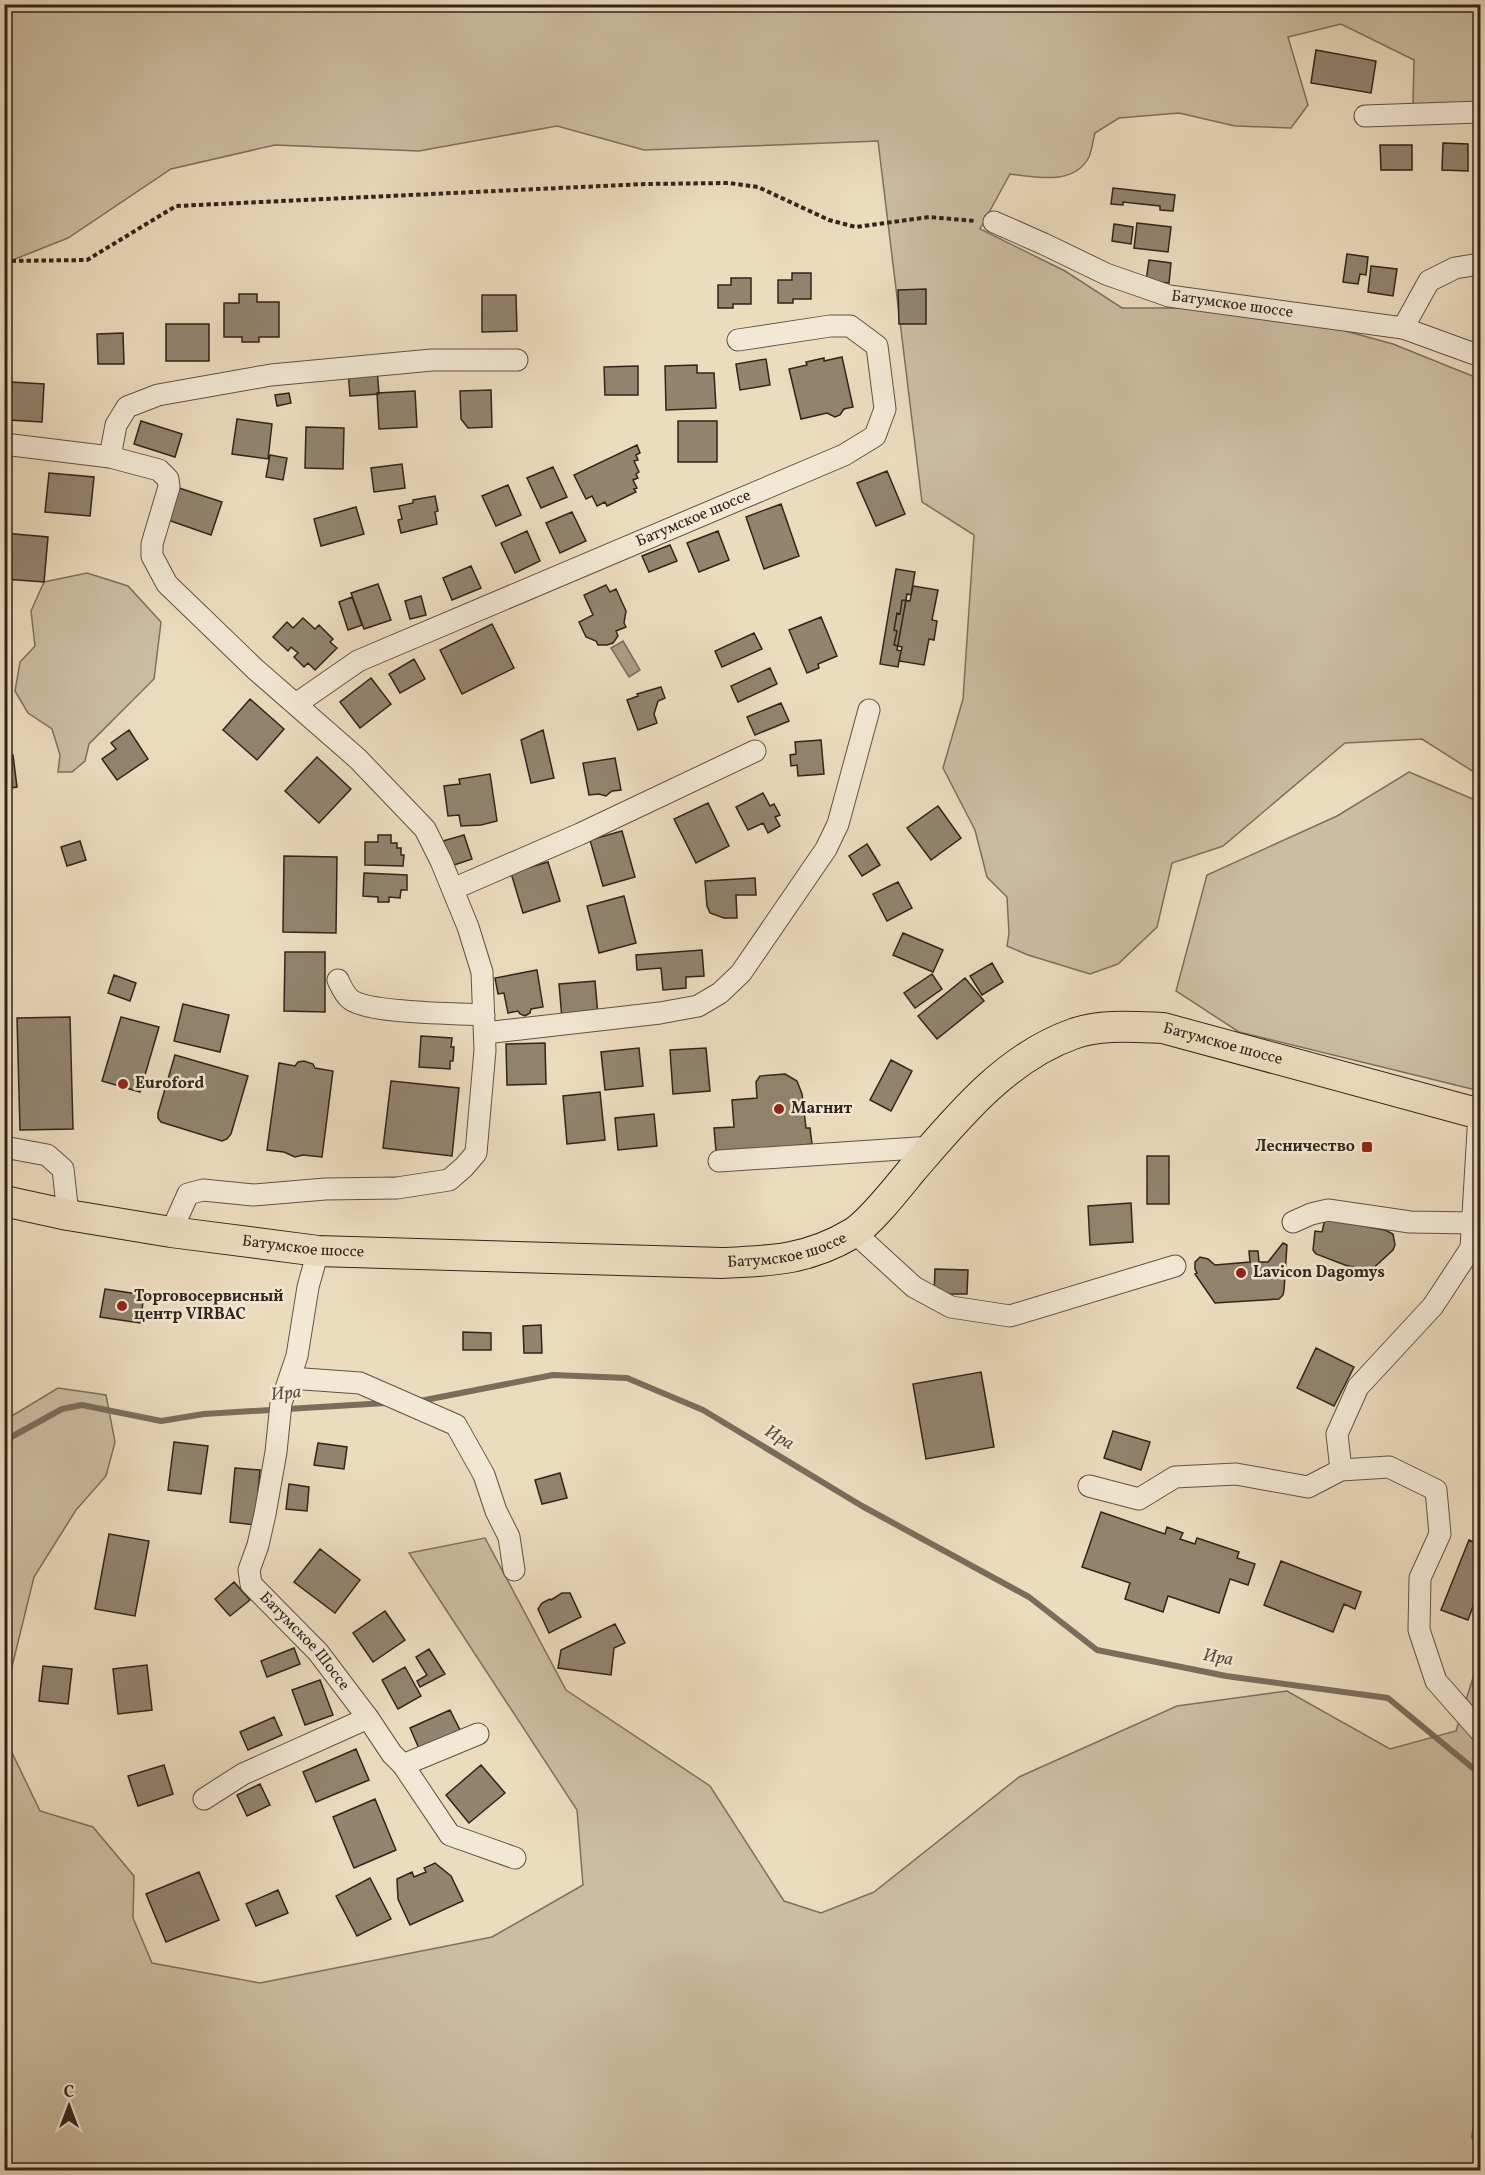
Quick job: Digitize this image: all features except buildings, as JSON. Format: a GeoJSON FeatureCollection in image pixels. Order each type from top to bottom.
{"type":"FeatureCollection","features":[{"type":"Feature","properties":{"kind":"highway","name":"Батумское шоссе"},"geometry":{"type":"LineString","coordinates":[[4,1201],[68,1215],[171,1232],[318,1251],[722,1263],[791,1258],[810,1253],[855,1233],[990,1085],[1034,1053],[1074,1033],[1119,1026],[1163,1028],[1480,1114]]}},
{"type":"Feature","properties":{"kind":"street"},"geometry":{"type":"LineString","coordinates":[[1365,116],[1480,112]]}},
{"type":"Feature","properties":{"kind":"street","name":"Батумское шоссе"},"geometry":{"type":"LineString","coordinates":[[993,222],[1106,274],[1169,296],[1403,328],[1480,356]]}},
{"type":"Feature","properties":{"kind":"street"},"geometry":{"type":"LineString","coordinates":[[1403,328],[1429,281],[1455,268],[1480,264]]}},
{"type":"Feature","properties":{"kind":"street","name":"Батумское шоссе"},"geometry":{"type":"LineString","coordinates":[[296,704],[358,661],[844,454],[875,436],[885,410],[877,346],[850,326],[830,326],[738,340]]}},
{"type":"Feature","properties":{"kind":"street"},"geometry":{"type":"LineString","coordinates":[[110,457],[116,425],[127,407],[158,395],[272,375],[432,360],[517,360]]}},
{"type":"Feature","properties":{"kind":"street"},"geometry":{"type":"LineString","coordinates":[[4,444],[110,457],[159,470],[168,479],[169,487],[153,543],[152,556],[167,584],[255,669],[358,759],[425,829],[453,889],[482,972],[484,1061],[476,1153],[449,1180],[397,1188],[325,1189],[253,1195],[203,1190],[188,1194],[171,1232]]}},
{"type":"Feature","properties":{"kind":"street"},"geometry":{"type":"LineString","coordinates":[[338,980],[351,1000],[364,1005],[484,1024],[660,1013],[698,1006],[720,993],[741,973],[826,849],[838,824],[869,710]]}},
{"type":"Feature","properties":{"kind":"street"},"geometry":{"type":"LineString","coordinates":[[453,889],[580,834],[755,752]]}},
{"type":"Feature","properties":{"kind":"street"},"geometry":{"type":"LineString","coordinates":[[1341,1470],[1337,1434],[1358,1386],[1433,1306],[1471,1248],[1480,1114]]}},
{"type":"Feature","properties":{"kind":"street"},"geometry":{"type":"LineString","coordinates":[[4,1147],[47,1155],[63,1169],[68,1215]]}},
{"type":"Feature","properties":{"kind":"street"},"geometry":{"type":"LineString","coordinates":[[719,1161],[932,1147]]}},
{"type":"Feature","properties":{"kind":"street"},"geometry":{"type":"LineString","coordinates":[[1293,1222],[1328,1210],[1410,1222],[1474,1223]]}},
{"type":"Feature","properties":{"kind":"street"},"geometry":{"type":"LineString","coordinates":[[855,1233],[914,1287],[951,1307],[1010,1316],[1175,1266]]}},
{"type":"Feature","properties":{"kind":"street","name":"Батумское Шоссе"},"geometry":{"type":"LineString","coordinates":[[318,1251],[308,1287],[297,1356],[282,1403],[265,1514],[249,1570],[251,1584],[318,1652],[392,1754],[403,1765],[450,1835],[514,1858]]}},
{"type":"Feature","properties":{"kind":"street"},"geometry":{"type":"LineString","coordinates":[[290,1378],[360,1383],[456,1425],[484,1475],[496,1511],[509,1537],[513,1570]]}},
{"type":"Feature","properties":{"kind":"street"},"geometry":{"type":"LineString","coordinates":[[1089,1486],[1139,1498],[1175,1477],[1236,1474],[1308,1487],[1341,1470],[1389,1467],[1436,1490],[1440,1534],[1420,1578],[1419,1630],[1436,1681],[1480,1731]]}},
{"type":"Feature","properties":{"kind":"street"},"geometry":{"type":"LineString","coordinates":[[204,1798],[243,1774],[368,1719]]}},
{"type":"Feature","properties":{"kind":"street"},"geometry":{"type":"LineString","coordinates":[[403,1765],[478,1734]]}},
{"type":"Feature","properties":{"kind":"path"},"geometry":{"type":"LineString","coordinates":[[4,261],[87,260],[176,206],[645,184],[729,183],[758,187],[829,220],[856,227],[929,217],[993,222]]}},
{"type":"Feature","properties":{"kind":"shaded area"},"geometry":{"type":"Polygon","coordinates":[[[5,5],[1480,5],[1480,104],[1413,105],[1414,60],[1341,24],[1288,37],[1308,105],[1291,128],[1235,126],[1179,113],[1119,118],[1095,133],[1089,157],[1074,172],[1054,178],[1010,174],[980,229],[1065,271],[1122,308],[1194,308],[1287,315],[1393,344],[1480,379],[1480,776],[1422,739],[1345,743],[1223,846],[1172,863],[1157,927],[1118,964],[1090,974],[1028,955],[1007,946],[1009,933],[1007,897],[987,877],[975,830],[943,768],[963,699],[974,535],[922,502],[878,141],[644,150],[557,126],[419,151],[275,145],[171,169],[68,238],[5,263],[5,5]]]}},
{"type":"Feature","properties":{"kind":"shaded area"},"geometry":{"type":"Polygon","coordinates":[[[87,573],[128,586],[161,622],[154,679],[89,744],[85,761],[72,772],[58,772],[60,755],[52,729],[28,713],[15,691],[20,662],[35,646],[31,611],[44,582],[87,573]]]}},
{"type":"Feature","properties":{"kind":"shaded area"},"geometry":{"type":"Polygon","coordinates":[[[623,641],[640,670],[629,677],[611,648],[623,641]]]}},
{"type":"Feature","properties":{"kind":"shaded area"},"geometry":{"type":"Polygon","coordinates":[[[1409,772],[1480,802],[1480,1091],[1239,1032],[1176,991],[1207,875],[1337,816],[1409,772]]]}},
{"type":"Feature","properties":{"kind":"shaded area"},"geometry":{"type":"Polygon","coordinates":[[[58,1388],[106,1395],[115,1442],[106,1476],[76,1510],[34,1577],[5,1695],[5,1420],[58,1388]]]}},
{"type":"Feature","properties":{"kind":"shaded area"},"geometry":{"type":"Polygon","coordinates":[[[485,1538],[566,1690],[710,1786],[784,1901],[821,1913],[874,1892],[1019,1777],[1177,1706],[1287,1691],[1390,1749],[1456,1731],[1480,1656],[1480,2170],[5,2170],[4,1736],[40,1811],[93,1827],[134,1876],[133,1918],[152,1963],[260,1983],[492,1937],[583,1885],[577,1810],[409,1553],[485,1538]]]}},
{"type":"Feature","properties":{"kind":"waterway","name":"Ира"},"geometry":{"type":"LineString","coordinates":[[420,1401],[553,1375],[627,1378],[703,1410],[862,1506],[1029,1597],[1097,1650],[1226,1676],[1388,1698],[1480,1774]]}},
{"type":"Feature","properties":{"kind":"waterway","name":"Ира"},"geometry":{"type":"LineString","coordinates":[[4,1441],[62,1409],[82,1405],[161,1421],[204,1414],[386,1403]]}},
{"type":"Feature","properties":{"kind":"waterway","name":"Ира"},"geometry":{"type":"LineString","coordinates":[[1480,2099],[1474,2137],[1480,2150]]}},
{"type":"Feature","properties":{"kind":"place","name":"Euroford"},"geometry":{"type":"Point","coordinates":[123,1084]}},
{"type":"Feature","properties":{"kind":"place","name":"Магнит"},"geometry":{"type":"Point","coordinates":[779,1109]}},
{"type":"Feature","properties":{"kind":"place","name":"Лесничество"},"geometry":{"type":"Point","coordinates":[1367,1147]}},
{"type":"Feature","properties":{"kind":"place","name":"Lavicon Dagomys"},"geometry":{"type":"Point","coordinates":[1241,1273]}},
{"type":"Feature","properties":{"kind":"place","name":"Торговосервисный центр VIRBAC"},"geometry":{"type":"Point","coordinates":[122,1306]}}]}
